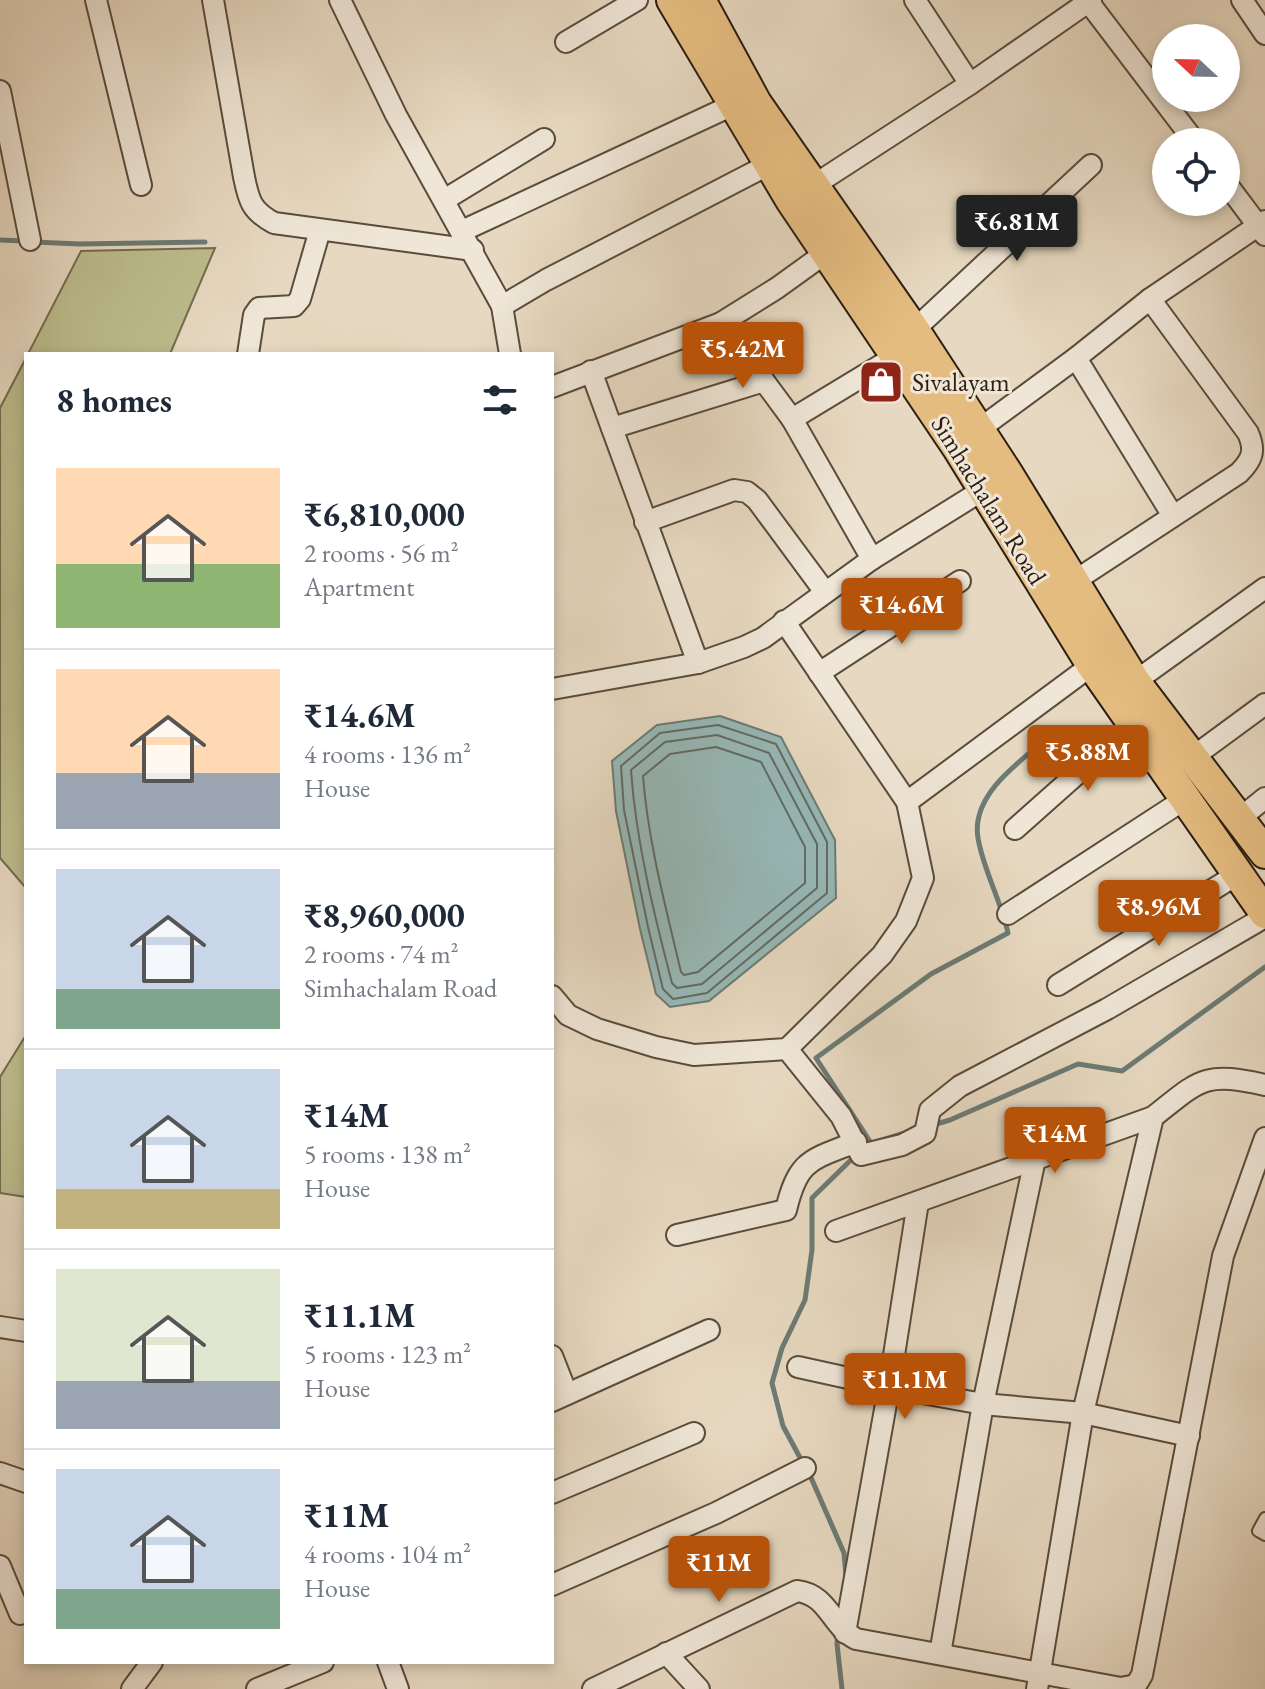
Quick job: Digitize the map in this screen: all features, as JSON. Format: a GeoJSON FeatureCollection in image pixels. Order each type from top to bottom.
{"type":"FeatureCollection","features":[{"type":"Feature","properties":{"kind":"main road","name":"Simhachalam Road"},"geometry":{"type":"LineString","coordinates":[[672,0],[770,164],[803,192],[827,252],[896,356],[996,483],[1092,665],[1124,690],[1132,725],[1265,915]]}},
{"type":"Feature","properties":{"kind":"main road"},"geometry":{"type":"LineString","coordinates":[[700,0],[803,192],[914,330],[978,430],[996,483],[1073,582],[1124,690],[1193,757],[1265,853]]}},
{"type":"Feature","properties":{"kind":"street"},"geometry":{"type":"LineString","coordinates":[[96,0],[141,185]]}},
{"type":"Feature","properties":{"kind":"street"},"geometry":{"type":"LineString","coordinates":[[213,0],[248,197],[257,214],[274,223],[473,250]]}},
{"type":"Feature","properties":{"kind":"street"},"geometry":{"type":"LineString","coordinates":[[340,0],[396,115],[502,306],[510,352]]}},
{"type":"Feature","properties":{"kind":"street"},"geometry":{"type":"LineString","coordinates":[[566,42],[637,0]]}},
{"type":"Feature","properties":{"kind":"street"},"geometry":{"type":"LineString","coordinates":[[915,0],[970,84]]}},
{"type":"Feature","properties":{"kind":"street"},"geometry":{"type":"LineString","coordinates":[[1242,0],[1265,34]]}},
{"type":"Feature","properties":{"kind":"street"},"geometry":{"type":"LineString","coordinates":[[803,192],[970,84],[1089,1],[1184,128]]}},
{"type":"Feature","properties":{"kind":"street"},"geometry":{"type":"LineString","coordinates":[[0,91],[30,240]]}},
{"type":"Feature","properties":{"kind":"street"},"geometry":{"type":"LineString","coordinates":[[462,231],[735,104]]}},
{"type":"Feature","properties":{"kind":"street"},"geometry":{"type":"LineString","coordinates":[[444,200],[544,139]]}},
{"type":"Feature","properties":{"kind":"street"},"geometry":{"type":"LineString","coordinates":[[502,306],[770,164]]}},
{"type":"Feature","properties":{"kind":"street"},"geometry":{"type":"LineString","coordinates":[[914,330],[1091,165]]}},
{"type":"Feature","properties":{"kind":"street"},"geometry":{"type":"LineString","coordinates":[[978,430],[1150,299],[1263,227],[1240,200]]}},
{"type":"Feature","properties":{"kind":"street"},"geometry":{"type":"LineString","coordinates":[[248,352],[254,315],[259,308],[294,306],[300,299],[320,230]]}},
{"type":"Feature","properties":{"kind":"street"},"geometry":{"type":"LineString","coordinates":[[554,386],[721,323],[827,252]]}},
{"type":"Feature","properties":{"kind":"street"},"geometry":{"type":"LineString","coordinates":[[1073,582],[1239,473],[1253,455],[1248,433],[1150,299]]}},
{"type":"Feature","properties":{"kind":"street"},"geometry":{"type":"LineString","coordinates":[[721,323],[792,419],[872,559]]}},
{"type":"Feature","properties":{"kind":"street"},"geometry":{"type":"LineString","coordinates":[[792,419],[896,356]]}},
{"type":"Feature","properties":{"kind":"street"},"geometry":{"type":"LineString","coordinates":[[1076,358],[1173,516]]}},
{"type":"Feature","properties":{"kind":"street"},"geometry":{"type":"LineString","coordinates":[[591,371],[698,663]]}},
{"type":"Feature","properties":{"kind":"street"},"geometry":{"type":"LineString","coordinates":[[612,428],[764,381]]}},
{"type":"Feature","properties":{"kind":"street"},"geometry":{"type":"LineString","coordinates":[[554,689],[698,663],[744,647],[763,638],[872,559],[996,483]]}},
{"type":"Feature","properties":{"kind":"street"},"geometry":{"type":"LineString","coordinates":[[645,522],[734,490],[747,492],[757,500],[825,592]]}},
{"type":"Feature","properties":{"kind":"street"},"geometry":{"type":"LineString","coordinates":[[819,673],[960,581]]}},
{"type":"Feature","properties":{"kind":"street"},"geometry":{"type":"LineString","coordinates":[[1124,690],[1265,588]]}},
{"type":"Feature","properties":{"kind":"street"},"geometry":{"type":"LineString","coordinates":[[554,1001],[568,1015],[597,1029],[694,1055],[787,1049],[865,974],[906,921],[923,878],[907,802],[784,621]]}},
{"type":"Feature","properties":{"kind":"street"},"geometry":{"type":"LineString","coordinates":[[907,802],[1092,665]]}},
{"type":"Feature","properties":{"kind":"street"},"geometry":{"type":"LineString","coordinates":[[1193,757],[1265,704]]}},
{"type":"Feature","properties":{"kind":"street"},"geometry":{"type":"LineString","coordinates":[[1015,829],[1132,725]]}},
{"type":"Feature","properties":{"kind":"street"},"geometry":{"type":"LineString","coordinates":[[1239,819],[1265,798]]}},
{"type":"Feature","properties":{"kind":"street"},"geometry":{"type":"LineString","coordinates":[[1008,914],[1185,799]]}},
{"type":"Feature","properties":{"kind":"street"},"geometry":{"type":"LineString","coordinates":[[1058,985],[1238,874]]}},
{"type":"Feature","properties":{"kind":"street"},"geometry":{"type":"LineString","coordinates":[[677,1235],[786,1210],[798,1173],[811,1160],[859,1149],[902,1145],[925,1133],[928,1119],[960,1086],[1107,1009],[1265,915]]}},
{"type":"Feature","properties":{"kind":"street"},"geometry":{"type":"LineString","coordinates":[[787,1049],[828,1098],[859,1149]]}},
{"type":"Feature","properties":{"kind":"street"},"geometry":{"type":"LineString","coordinates":[[836,1231],[1153,1117],[1189,1087],[1213,1078],[1240,1079],[1265,1085]]}},
{"type":"Feature","properties":{"kind":"street"},"geometry":{"type":"LineString","coordinates":[[1039,1681],[1083,1413],[1153,1117]]}},
{"type":"Feature","properties":{"kind":"street"},"geometry":{"type":"LineString","coordinates":[[593,1689],[797,1591],[811,1593],[845,1632],[856,1639],[940,1654],[1039,1681],[1121,1688],[1136,1685],[1142,1675],[1223,1256],[1265,1138]]}},
{"type":"Feature","properties":{"kind":"street"},"geometry":{"type":"LineString","coordinates":[[940,1654],[983,1404],[1035,1159]]}},
{"type":"Feature","properties":{"kind":"street"},"geometry":{"type":"LineString","coordinates":[[845,1632],[918,1202]]}},
{"type":"Feature","properties":{"kind":"street"},"geometry":{"type":"LineString","coordinates":[[0,1327],[24,1331]]}},
{"type":"Feature","properties":{"kind":"street"},"geometry":{"type":"LineString","coordinates":[[554,1366],[560,1397],[709,1330]]}},
{"type":"Feature","properties":{"kind":"street"},"geometry":{"type":"LineString","coordinates":[[798,1367],[983,1404],[1083,1413],[1189,1436]]}},
{"type":"Feature","properties":{"kind":"street"},"geometry":{"type":"LineString","coordinates":[[554,1492],[694,1433]]}},
{"type":"Feature","properties":{"kind":"street"},"geometry":{"type":"LineString","coordinates":[[554,1584],[716,1513],[805,1468]]}},
{"type":"Feature","properties":{"kind":"street"},"geometry":{"type":"LineString","coordinates":[[0,1473],[24,1481]]}},
{"type":"Feature","properties":{"kind":"street"},"geometry":{"type":"LineString","coordinates":[[0,1566],[20,1614]]}},
{"type":"Feature","properties":{"kind":"street"},"geometry":{"type":"LineString","coordinates":[[666,1653],[699,1689]]}},
{"type":"Feature","properties":{"kind":"street"},"geometry":{"type":"LineString","coordinates":[[257,1689],[318,1664]]}},
{"type":"Feature","properties":{"kind":"street"},"geometry":{"type":"LineString","coordinates":[[389,1664],[398,1689]]}},
{"type":"Feature","properties":{"kind":"lane"},"geometry":{"type":"LineString","coordinates":[[1265,1518],[1258,1531],[1265,1535]]}},
{"type":"Feature","properties":{"kind":"green space"},"geometry":{"type":"Polygon","coordinates":[[[215,248],[171,352],[29,352],[81,251],[215,248]]]}},
{"type":"Feature","properties":{"kind":"green space"},"geometry":{"type":"Polygon","coordinates":[[[24,362],[24,886],[0,858],[0,408],[24,362]]]}},
{"type":"Feature","properties":{"kind":"green space"},"geometry":{"type":"Polygon","coordinates":[[[24,1038],[24,1197],[0,1193],[0,1077],[24,1038]]]}},
{"type":"Feature","properties":{"kind":"water"},"geometry":{"type":"Polygon","coordinates":[[[720,716],[781,737],[835,840],[836,898],[709,1001],[670,1007],[656,994],[640,929],[616,811],[612,761],[657,725],[720,716]]]}},
{"type":"Feature","properties":{"kind":"waterway"},"geometry":{"type":"LineString","coordinates":[[0,240],[24,241]]}},
{"type":"Feature","properties":{"kind":"waterway"},"geometry":{"type":"LineString","coordinates":[[34,242],[205,242]]}},
{"type":"Feature","properties":{"kind":"waterway"},"geometry":{"type":"LineString","coordinates":[[867,1146],[871,1143],[816,1058],[931,974],[1008,933],[980,850],[978,821],[983,805],[1004,776],[1060,728]]}},
{"type":"Feature","properties":{"kind":"waterway"},"geometry":{"type":"LineString","coordinates":[[933,1125],[1078,1064],[1122,1071],[1265,967]]}},
{"type":"Feature","properties":{"kind":"waterway"},"geometry":{"type":"LineString","coordinates":[[879,1141],[908,1132]]}},
{"type":"Feature","properties":{"kind":"waterway"},"geometry":{"type":"LineString","coordinates":[[804,1465],[783,1426],[772,1383],[782,1348],[805,1300],[812,1250],[812,1198],[856,1155]]}},
{"type":"Feature","properties":{"kind":"waterway"},"geometry":{"type":"LineString","coordinates":[[809,1473],[844,1553],[846,1576]]}},
{"type":"Feature","properties":{"kind":"waterway"},"geometry":{"type":"LineString","coordinates":[[838,1633],[842,1689]]}},
{"type":"Feature","properties":{"kind":"place","name":"Sivalayam"},"geometry":{"type":"Point","coordinates":[881,382]}}]}
